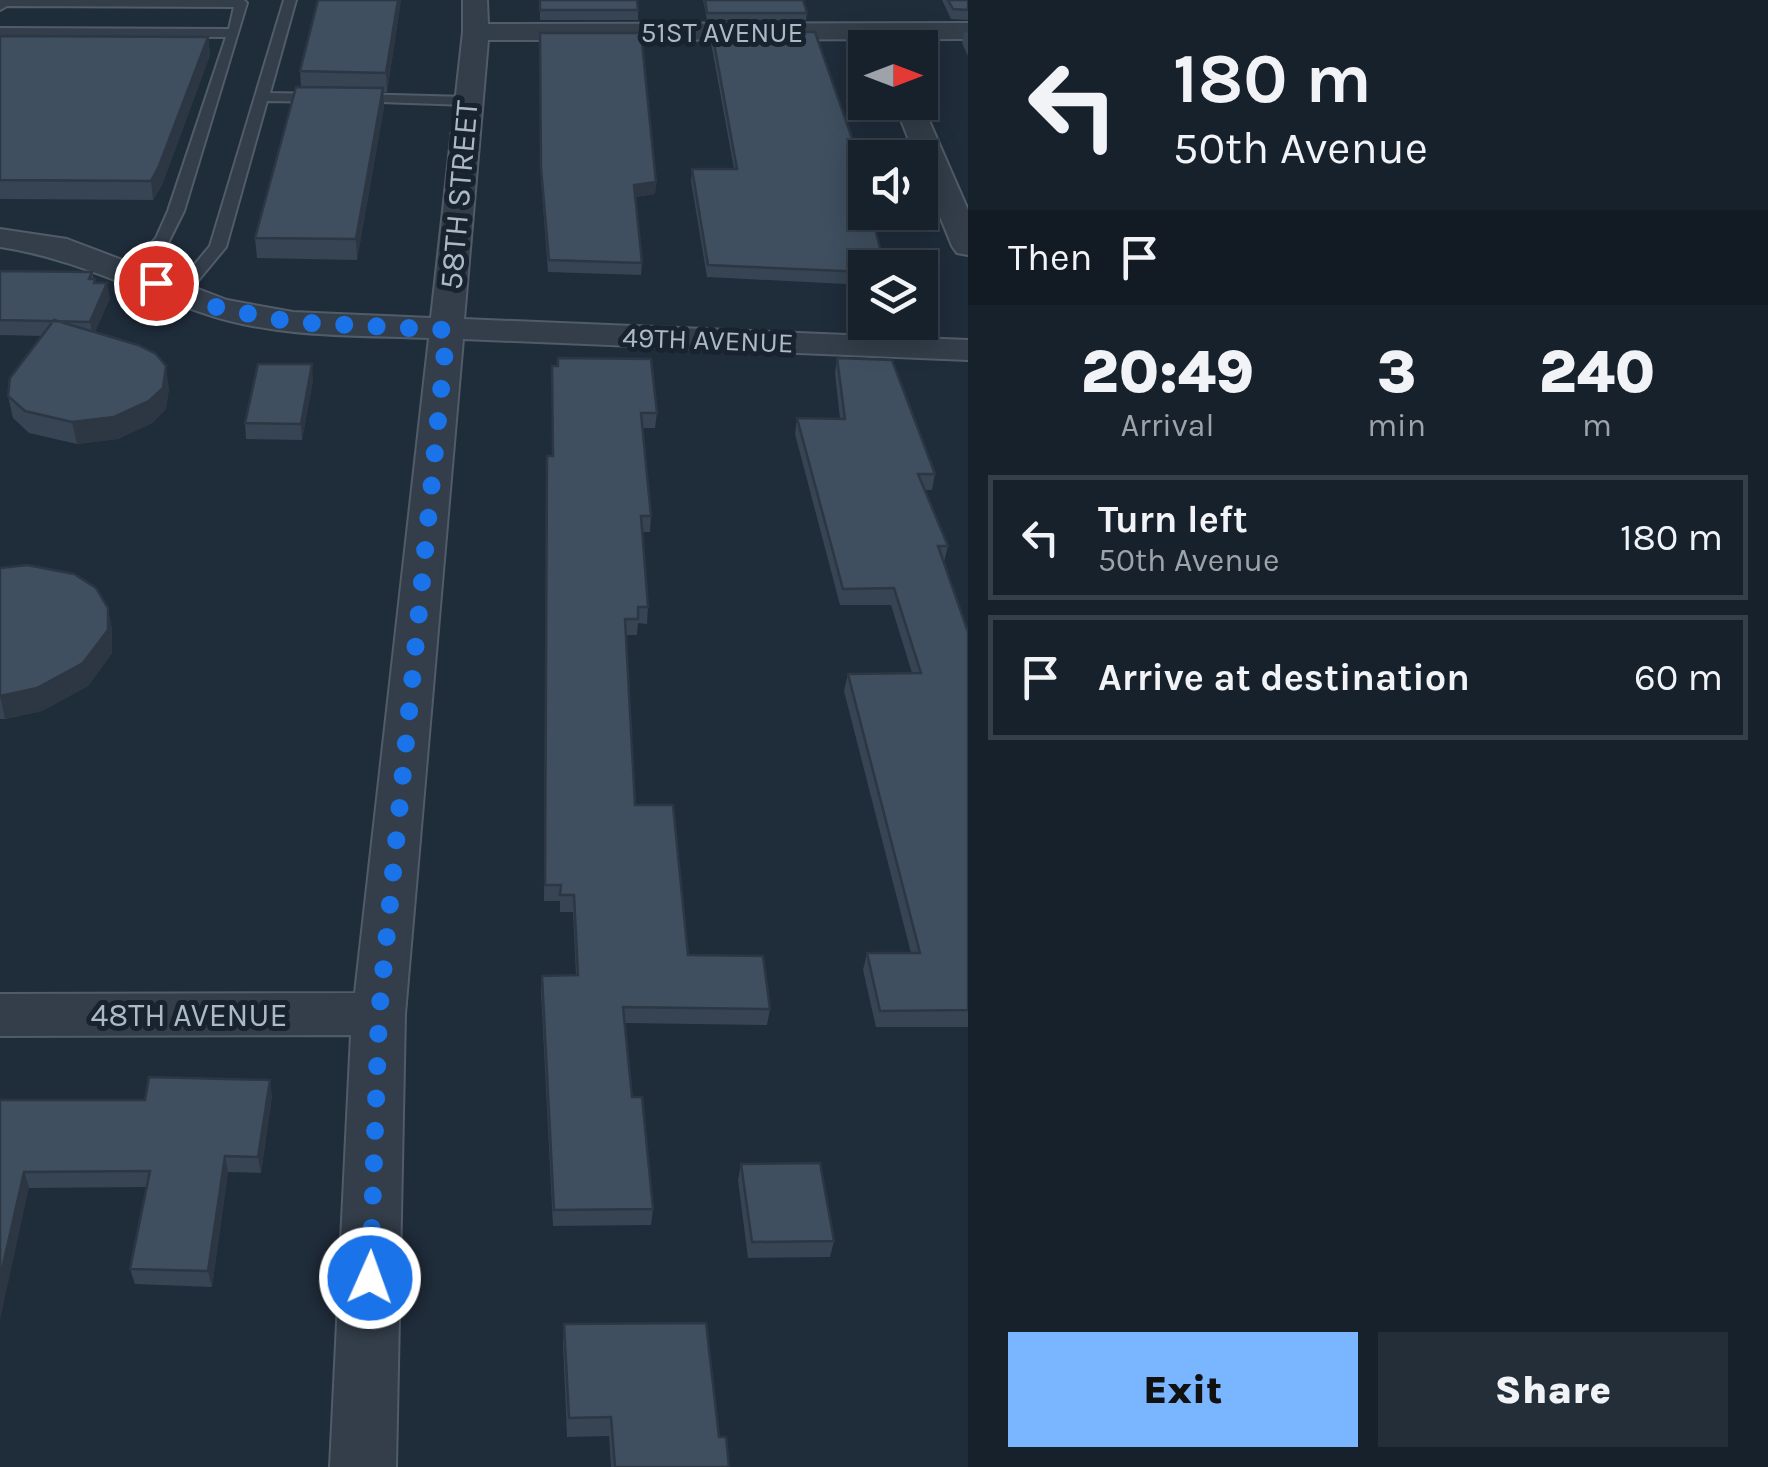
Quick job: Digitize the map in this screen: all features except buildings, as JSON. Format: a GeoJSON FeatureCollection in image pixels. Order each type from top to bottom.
{"type":"FeatureCollection","features":[{"type":"Feature","properties":{"kind":"street","name":"51ST AVENUE"},"geometry":{"type":"LineString","coordinates":[[475,16],[848,38]]}},
{"type":"Feature","properties":{"kind":"street","name":"58TH STREET"},"geometry":{"type":"LineString","coordinates":[[364,1467],[379,1014],[475,16]]}},
{"type":"Feature","properties":{"kind":"street","name":"51ST AVENUE"},"geometry":{"type":"LineString","coordinates":[[938,34],[968,31]]}},
{"type":"Feature","properties":{"kind":"street"},"geometry":{"type":"LineString","coordinates":[[915,120],[968,246]]}},
{"type":"Feature","properties":{"kind":"street","name":"49TH AVENUE"},"geometry":{"type":"LineString","coordinates":[[0,238],[56,246],[219,308],[292,322],[968,350]]}},
{"type":"Feature","properties":{"kind":"street","name":"48TH AVENUE"},"geometry":{"type":"LineString","coordinates":[[0,1015],[379,1014]]}},
{"type":"Feature","properties":{"kind":"lane"},"geometry":{"type":"LineString","coordinates":[[180,291],[218,247],[290,0]]}},
{"type":"Feature","properties":{"kind":"lane"},"geometry":{"type":"LineString","coordinates":[[0,6],[3,2],[240,3],[234,33],[176,211],[163,240],[132,274]]}},
{"type":"Feature","properties":{"kind":"lane"},"geometry":{"type":"LineString","coordinates":[[0,32],[234,33]]}},
{"type":"Feature","properties":{"kind":"lane"},"geometry":{"type":"LineString","coordinates":[[262,96],[467,101]]}},
{"type":"Feature","properties":{"kind":"route"},"geometry":{"type":"LineString","coordinates":[[156,283],[219,308],[292,322],[447,330],[379,1014],[370,1278]]}}]}
